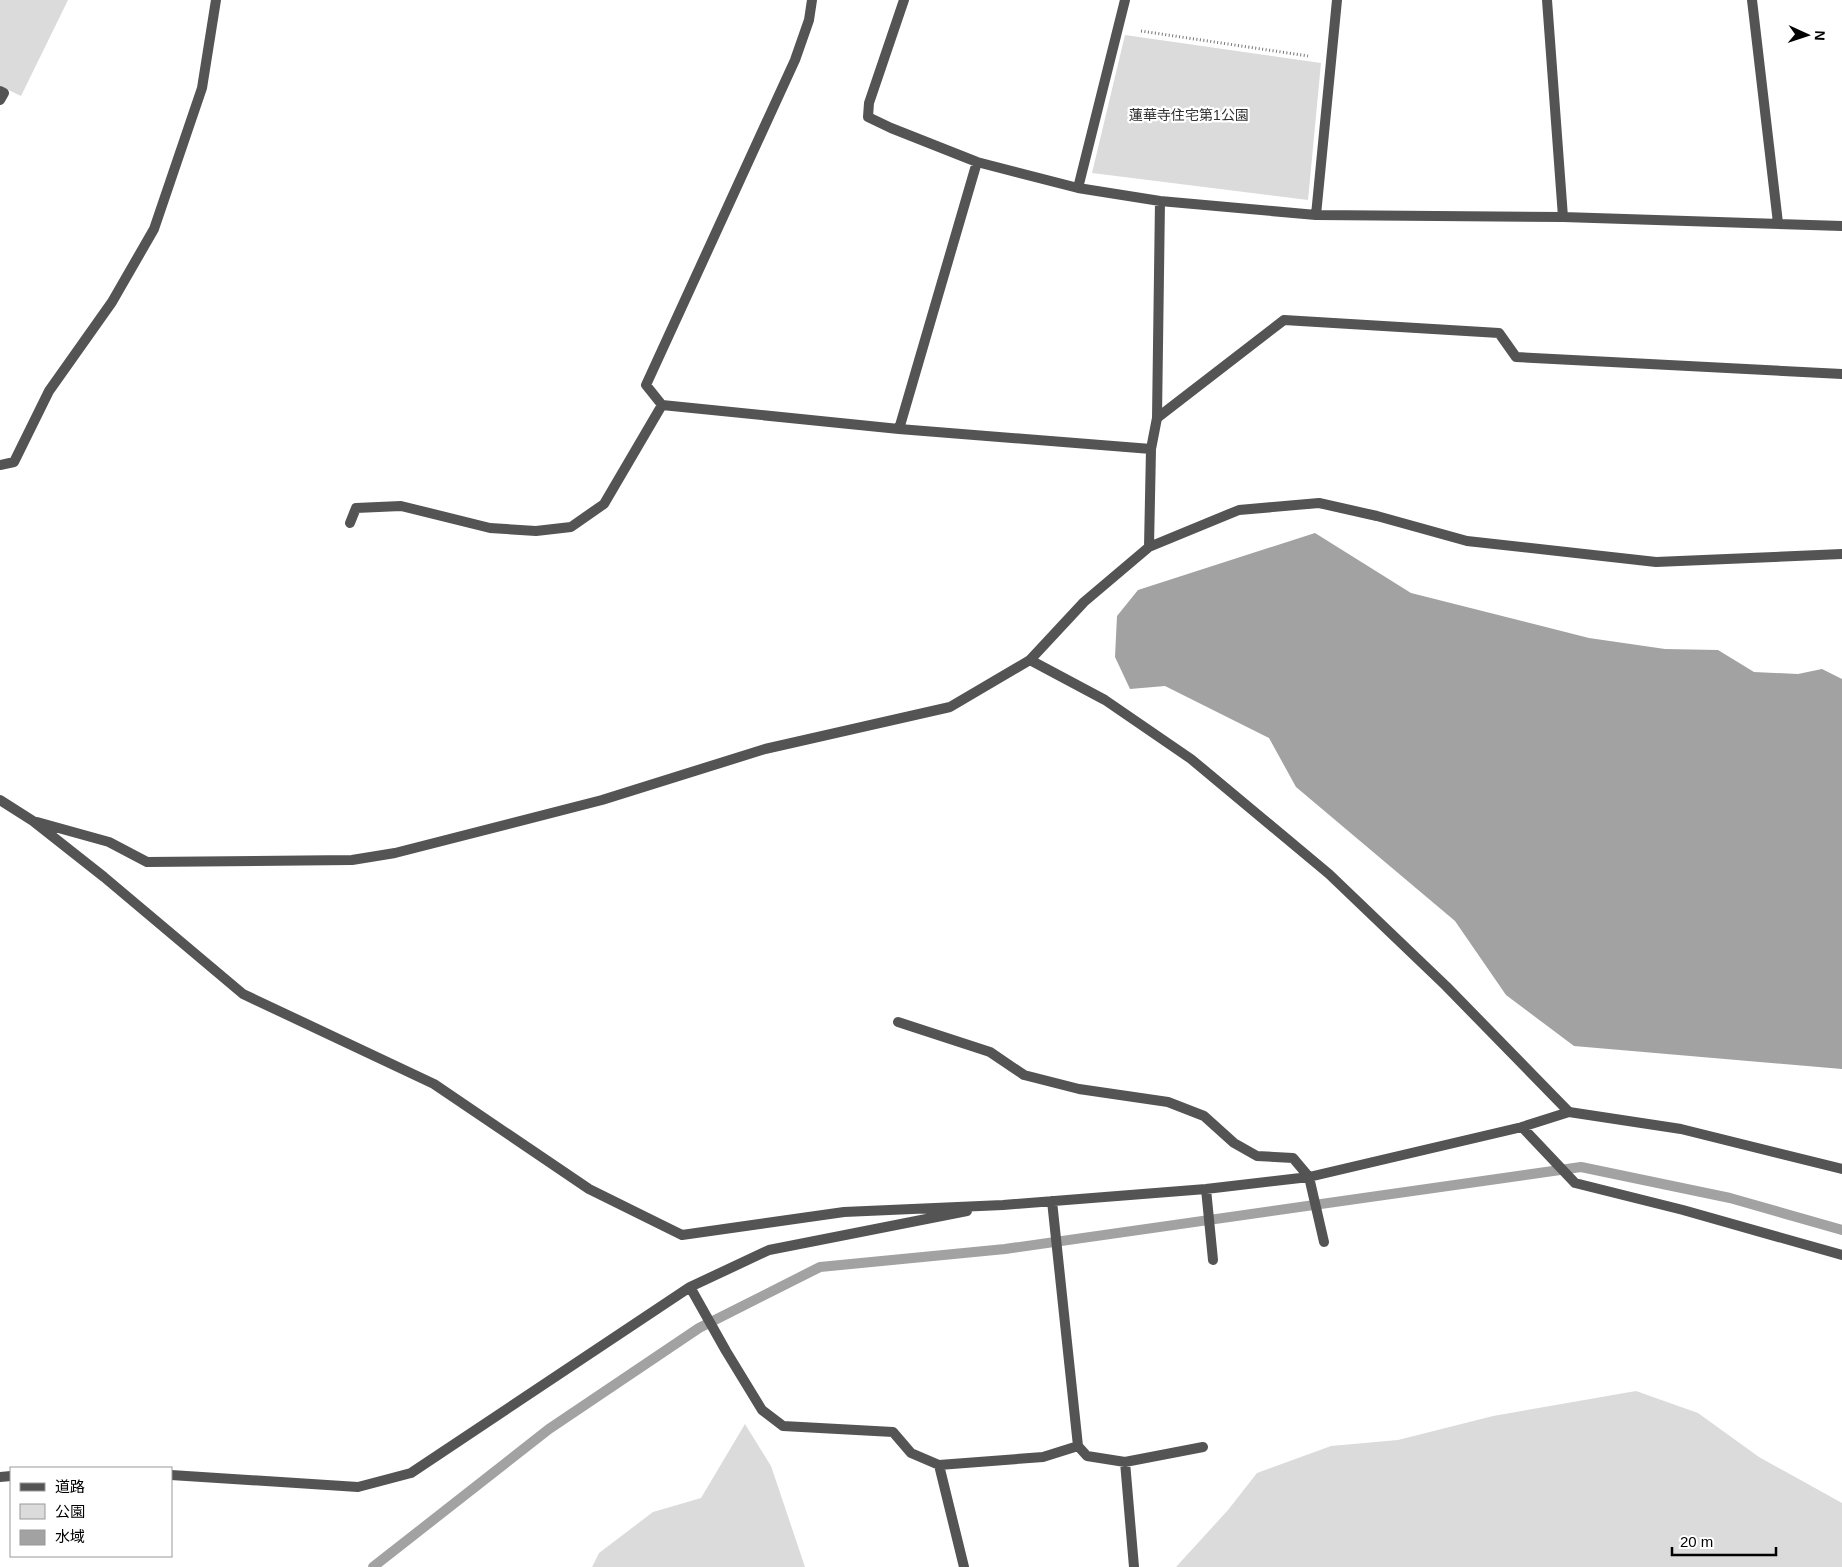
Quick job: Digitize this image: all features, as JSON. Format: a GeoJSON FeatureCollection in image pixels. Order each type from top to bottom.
{"type":"FeatureCollection","features":[{"type":"Feature","properties":{"kind":"street"},"geometry":{"type":"LineString","coordinates":[[0,465],[14,462],[49,391],[112,302],[154,229],[202,88],[216,0]]}},
{"type":"Feature","properties":{"kind":"street"},"geometry":{"type":"LineString","coordinates":[[812,0],[809,20],[795,60],[646,385],[662,405],[899,429],[1151,449]]}},
{"type":"Feature","properties":{"kind":"street"},"geometry":{"type":"LineString","coordinates":[[904,0],[869,103],[868,117],[977,162],[1078,188],[1160,202],[1316,215],[1563,217],[1842,226]]}},
{"type":"Feature","properties":{"kind":"street"},"geometry":{"type":"LineString","coordinates":[[1078,188],[1125,0]]}},
{"type":"Feature","properties":{"kind":"street"},"geometry":{"type":"LineString","coordinates":[[1316,215],[1337,0]]}},
{"type":"Feature","properties":{"kind":"street"},"geometry":{"type":"LineString","coordinates":[[1548,0],[1563,217]]}},
{"type":"Feature","properties":{"kind":"street"},"geometry":{"type":"LineString","coordinates":[[1752,0],[1778,223]]}},
{"type":"Feature","properties":{"kind":"street"},"geometry":{"type":"LineString","coordinates":[[0,91],[4,93],[0,100]]}},
{"type":"Feature","properties":{"kind":"street"},"geometry":{"type":"LineString","coordinates":[[899,429],[977,162]]}},
{"type":"Feature","properties":{"kind":"street"},"geometry":{"type":"LineString","coordinates":[[1149,547],[1151,449],[1157,418],[1160,202]]}},
{"type":"Feature","properties":{"kind":"street"},"geometry":{"type":"LineString","coordinates":[[1157,418],[1284,320],[1499,333],[1516,357],[1842,374]]}},
{"type":"Feature","properties":{"kind":"street"},"geometry":{"type":"LineString","coordinates":[[350,523],[356,508],[401,506],[490,528],[536,531],[570,527],[604,504],[662,405]]}},
{"type":"Feature","properties":{"kind":"street"},"geometry":{"type":"LineString","coordinates":[[33,821],[108,842],[147,862],[352,860],[395,853],[602,800],[766,749],[950,707],[1030,660],[1084,602],[1149,547],[1239,510],[1319,503],[1467,540],[1656,562],[1842,554]]}},
{"type":"Feature","properties":{"kind":"street"},"geometry":{"type":"LineString","coordinates":[[1030,660],[1105,700],[1191,759],[1329,874],[1446,986],[1569,1112]]}},
{"type":"Feature","properties":{"kind":"street"},"geometry":{"type":"LineString","coordinates":[[0,800],[33,821],[104,877],[243,994],[434,1084],[589,1189],[682,1235],[844,1212],[1002,1205],[1206,1189],[1309,1177],[1522,1127],[1569,1112],[1681,1129],[1842,1169]]}},
{"type":"Feature","properties":{"kind":"street"},"geometry":{"type":"LineString","coordinates":[[898,1022],[990,1052],[1024,1075],[1079,1089],[1168,1102],[1204,1116],[1234,1144],[1257,1156],[1292,1158],[1309,1177],[1324,1242]]}},
{"type":"Feature","properties":{"kind":"street"},"geometry":{"type":"LineString","coordinates":[[1522,1127],[1575,1183],[1683,1210],[1842,1255]]}},
{"type":"Feature","properties":{"kind":"street"},"geometry":{"type":"LineString","coordinates":[[1206,1189],[1213,1260]]}},
{"type":"Feature","properties":{"kind":"street"},"geometry":{"type":"LineString","coordinates":[[1052,1200],[1078,1446],[1087,1456],[1125,1462],[1203,1447]]}},
{"type":"Feature","properties":{"kind":"street"},"geometry":{"type":"LineString","coordinates":[[172,1475],[358,1487],[411,1473],[690,1287],[769,1250],[1002,1205]]}},
{"type":"Feature","properties":{"kind":"street"},"geometry":{"type":"LineString","coordinates":[[690,1287],[762,1410],[783,1426],[893,1432],[911,1453],[939,1465],[1043,1456],[1078,1446]]}},
{"type":"Feature","properties":{"kind":"street"},"geometry":{"type":"LineString","coordinates":[[1125,1462],[1134,1567]]}},
{"type":"Feature","properties":{"kind":"street"},"geometry":{"type":"LineString","coordinates":[[939,1465],[964,1567]]}},
{"type":"Feature","properties":{"kind":"path"},"geometry":{"type":"LineString","coordinates":[[1118,28],[1330,59]]}},
{"type":"Feature","properties":{"kind":"green space"},"geometry":{"type":"Polygon","coordinates":[[[0,0],[68,0],[21,96],[0,86],[0,0]]]}},
{"type":"Feature","properties":{"kind":"green space","name":"蓮華寺住宅第1公園"},"geometry":{"type":"Polygon","coordinates":[[[1125,35],[1321,63],[1308,200],[1092,173],[1125,35]]]}},
{"type":"Feature","properties":{"kind":"green space"},"geometry":{"type":"Polygon","coordinates":[[[1636,1391],[1698,1413],[1759,1457],[1842,1503],[1842,1567],[1176,1567],[1228,1510],[1257,1473],[1331,1446],[1398,1440],[1493,1416],[1636,1391]]]}},
{"type":"Feature","properties":{"kind":"green space"},"geometry":{"type":"Polygon","coordinates":[[[745,1424],[771,1466],[805,1567],[592,1567],[599,1553],[653,1512],[701,1498],[745,1424]]]}},
{"type":"Feature","properties":{"kind":"water"},"geometry":{"type":"Polygon","coordinates":[[[1315,533],[1411,593],[1589,638],[1665,649],[1718,650],[1754,672],[1798,674],[1822,669],[1842,679],[1842,1069],[1574,1046],[1506,995],[1455,921],[1296,787],[1269,738],[1165,686],[1130,689],[1115,657],[1117,616],[1138,590],[1315,533]]]}},
{"type":"Feature","properties":{"kind":"waterway"},"geometry":{"type":"LineString","coordinates":[[373,1567],[549,1429],[699,1328],[820,1267],[1005,1249],[1581,1167],[1730,1198],[1842,1230]]}}]}
